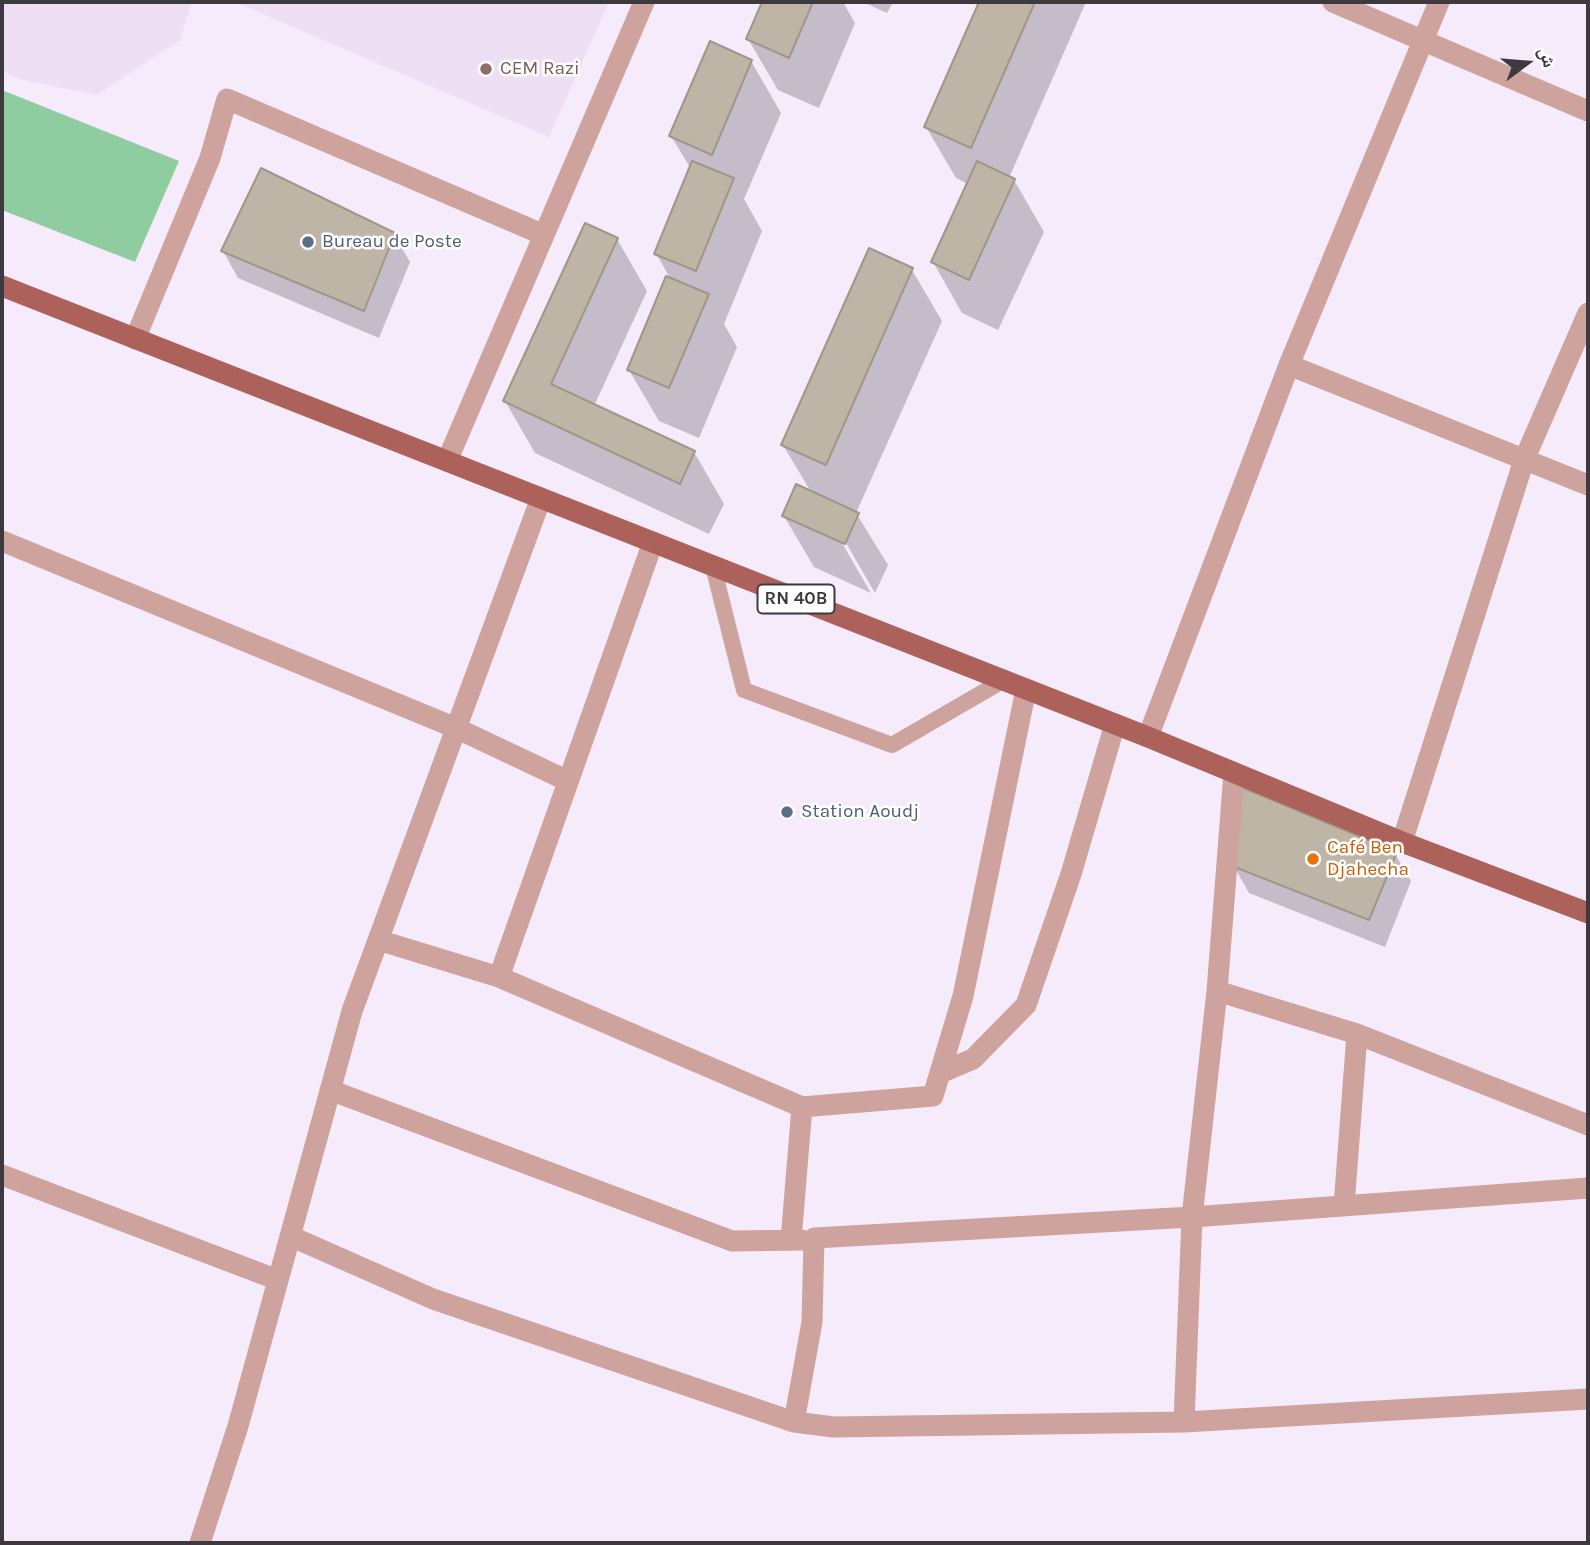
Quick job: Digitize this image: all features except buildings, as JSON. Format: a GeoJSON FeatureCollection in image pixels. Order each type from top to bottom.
{"type":"FeatureCollection","features":[{"type":"Feature","properties":{"kind":"main road","name":"RN 40B"},"geometry":{"type":"LineString","coordinates":[[2,286],[1148,737],[1402,842],[1588,913]]}},
{"type":"Feature","properties":{"kind":"street"},"geometry":{"type":"LineString","coordinates":[[447,461],[643,2]]}},
{"type":"Feature","properties":{"kind":"street"},"geometry":{"type":"LineString","coordinates":[[1333,2],[1588,111]]}},
{"type":"Feature","properties":{"kind":"street"},"geometry":{"type":"LineString","coordinates":[[1148,737],[1289,365],[1440,2]]}},
{"type":"Feature","properties":{"kind":"street"},"geometry":{"type":"LineString","coordinates":[[135,339],[210,158],[227,99],[544,235]]}},
{"type":"Feature","properties":{"kind":"street"},"geometry":{"type":"LineString","coordinates":[[1402,842],[1524,460],[1588,313]]}},
{"type":"Feature","properties":{"kind":"street"},"geometry":{"type":"LineString","coordinates":[[1289,365],[1588,485]]}},
{"type":"Feature","properties":{"kind":"street"},"geometry":{"type":"LineString","coordinates":[[200,1543],[237,1426],[352,1012],[541,498]]}},
{"type":"Feature","properties":{"kind":"street"},"geometry":{"type":"LineString","coordinates":[[2,541],[456,728],[568,780]]}},
{"type":"Feature","properties":{"kind":"street"},"geometry":{"type":"LineString","coordinates":[[499,978],[653,542]]}},
{"type":"Feature","properties":{"kind":"street"},"geometry":{"type":"LineString","coordinates":[[378,940],[499,978],[802,1107],[933,1096],[963,996],[1026,689]]}},
{"type":"Feature","properties":{"kind":"street"},"geometry":{"type":"LineString","coordinates":[[940,1073],[973,1059],[1026,1005],[1071,874],[1115,724]]}},
{"type":"Feature","properties":{"kind":"street"},"geometry":{"type":"LineString","coordinates":[[1184,1422],[1192,1217],[1217,991],[1234,773]]}},
{"type":"Feature","properties":{"kind":"street"},"geometry":{"type":"LineString","coordinates":[[1217,991],[1357,1034],[1588,1125]]}},
{"type":"Feature","properties":{"kind":"street"},"geometry":{"type":"LineString","coordinates":[[1344,1206],[1357,1034]]}},
{"type":"Feature","properties":{"kind":"street"},"geometry":{"type":"LineString","coordinates":[[330,1090],[732,1241],[815,1240],[814,1238],[1192,1217],[1588,1188]]}},
{"type":"Feature","properties":{"kind":"street"},"geometry":{"type":"LineString","coordinates":[[791,1240],[802,1107]]}},
{"type":"Feature","properties":{"kind":"street"},"geometry":{"type":"LineString","coordinates":[[2,1175],[278,1280]]}},
{"type":"Feature","properties":{"kind":"street"},"geometry":{"type":"LineString","coordinates":[[290,1236],[433,1299],[794,1422],[834,1427],[1184,1422],[1588,1399]]}},
{"type":"Feature","properties":{"kind":"street"},"geometry":{"type":"LineString","coordinates":[[794,1422],[811,1322],[815,1240]]}},
{"type":"Feature","properties":{"kind":"lane"},"geometry":{"type":"LineString","coordinates":[[713,566],[744,690],[892,745],[1004,680]]}},
{"type":"Feature","properties":{"kind":"shaded area"},"geometry":{"type":"Polygon","coordinates":[[[2,2],[192,2],[180,40],[97,95],[23,80],[2,71],[2,2]]]}},
{"type":"Feature","properties":{"kind":"shaded area","name":"CEM Razi"},"geometry":{"type":"Polygon","coordinates":[[[235,2],[609,2],[549,137],[235,2]]]}},
{"type":"Feature","properties":{"kind":"green space"},"geometry":{"type":"Polygon","coordinates":[[[2,90],[179,161],[135,262],[2,210],[2,90]]]}},
{"type":"Feature","properties":{"kind":"place","name":"CEM Razi"},"geometry":{"type":"Point","coordinates":[486,69]}},
{"type":"Feature","properties":{"kind":"place","name":"Bureau de Poste"},"geometry":{"type":"Point","coordinates":[308,242]}},
{"type":"Feature","properties":{"kind":"place","name":"Station Aoudj"},"geometry":{"type":"Point","coordinates":[787,812]}},
{"type":"Feature","properties":{"kind":"place","name":"Café Ben Djahecha"},"geometry":{"type":"Point","coordinates":[1313,859]}}]}
